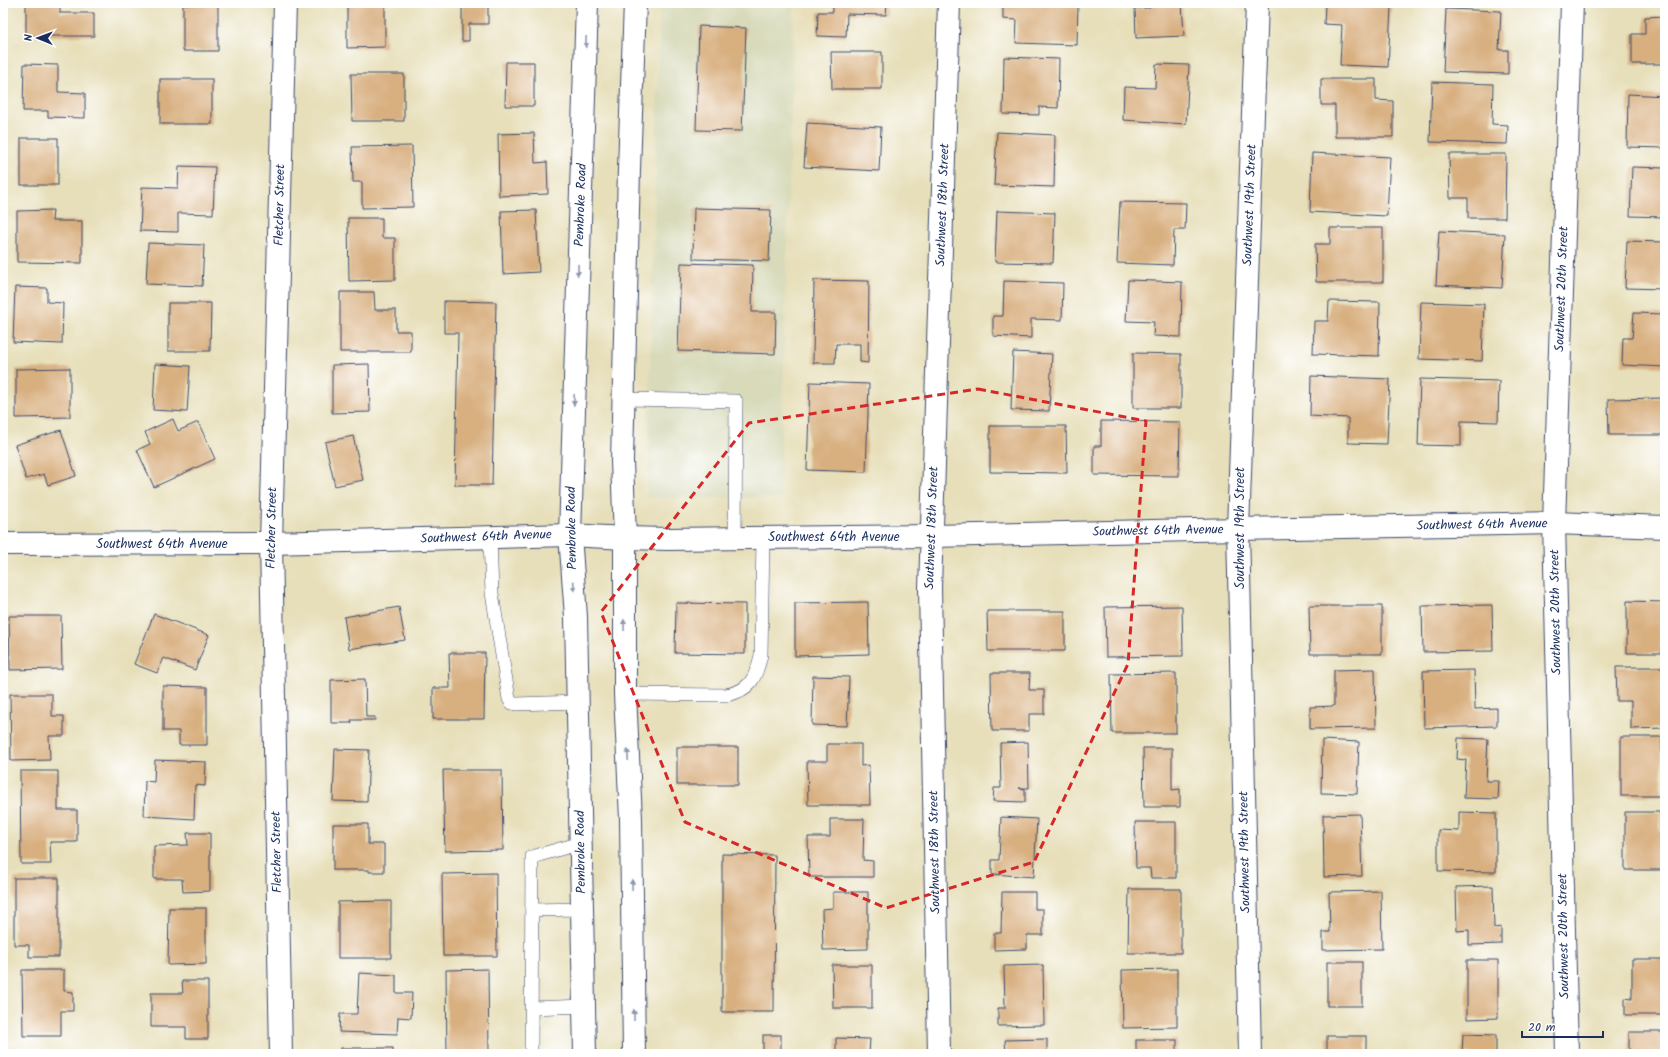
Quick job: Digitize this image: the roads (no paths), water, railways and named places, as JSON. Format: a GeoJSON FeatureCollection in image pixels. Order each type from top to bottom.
{"type":"FeatureCollection","features":[{"type":"Feature","properties":{"kind":"street","name":"Fletcher Street"},"geometry":{"type":"LineString","coordinates":[[281,1054],[271,543],[285,3]]}},
{"type":"Feature","properties":{"kind":"street","name":"Pembroke Road"},"geometry":{"type":"LineString","coordinates":[[585,1054],[576,617],[570,534],[587,3]]}},
{"type":"Feature","properties":{"kind":"street"},"geometry":{"type":"LineString","coordinates":[[620,3],[617,101],[629,169]]}},
{"type":"Feature","properties":{"kind":"street"},"geometry":{"type":"LineString","coordinates":[[634,1054],[631,826],[625,694],[625,538],[622,461],[629,169],[635,3]]}},
{"type":"Feature","properties":{"kind":"street","name":"Southwest 18th Street"},"geometry":{"type":"LineString","coordinates":[[938,1054],[930,588],[949,3]]}},
{"type":"Feature","properties":{"kind":"street","name":"Southwest 19th Street"},"geometry":{"type":"LineString","coordinates":[[1250,1054],[1238,529],[1257,3]]}},
{"type":"Feature","properties":{"kind":"street","name":"Southwest 20th Street"},"geometry":{"type":"LineString","coordinates":[[1567,1054],[1554,524],[1572,3]]}},
{"type":"Feature","properties":{"kind":"street","name":"Southwest 64th Avenue"},"geometry":{"type":"LineString","coordinates":[[3,544],[271,543],[570,534],[625,538],[763,538],[1554,524],[1665,527]]}},
{"type":"Feature","properties":{"kind":"lane"},"geometry":{"type":"LineString","coordinates":[[624,399],[736,401],[734,538]]}},
{"type":"Feature","properties":{"kind":"lane"},"geometry":{"type":"LineString","coordinates":[[490,537],[492,593],[509,699],[512,703],[516,704],[578,702]]}},
{"type":"Feature","properties":{"kind":"lane"},"geometry":{"type":"LineString","coordinates":[[625,694],[726,695],[740,691],[747,686],[758,670],[761,655],[763,538]]}},
{"type":"Feature","properties":{"kind":"lane"},"geometry":{"type":"LineString","coordinates":[[531,1054],[532,857],[581,844]]}},
{"type":"Feature","properties":{"kind":"lane"},"geometry":{"type":"LineString","coordinates":[[532,910],[582,909]]}},
{"type":"Feature","properties":{"kind":"lane"},"geometry":{"type":"LineString","coordinates":[[532,1008],[584,1006]]}}]}
